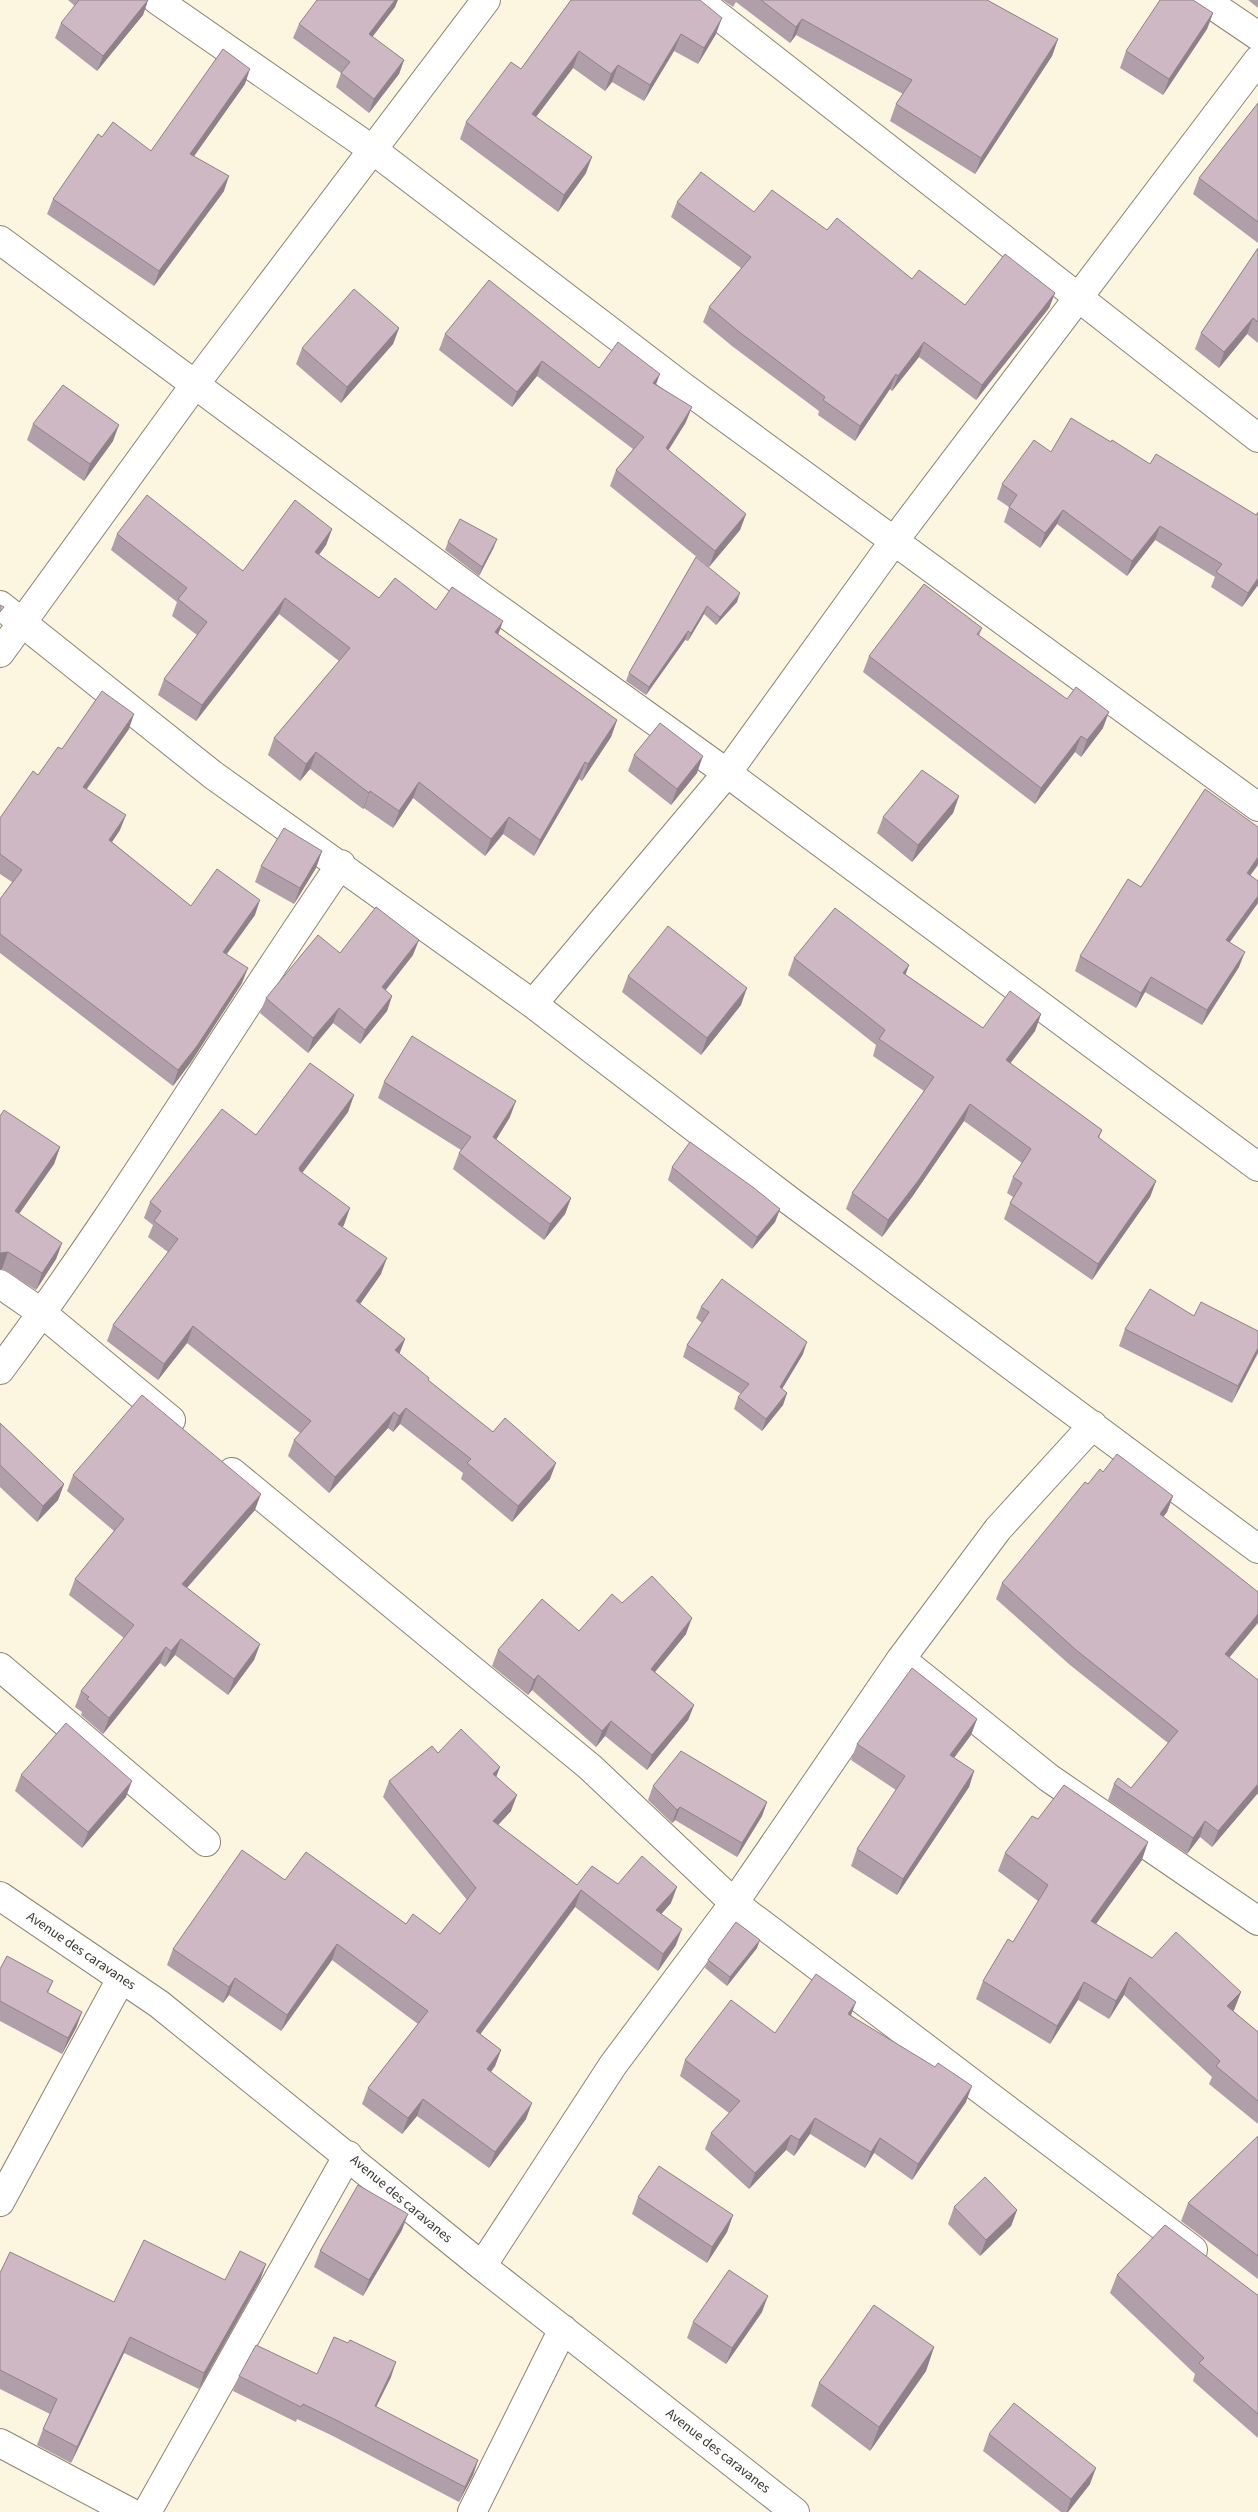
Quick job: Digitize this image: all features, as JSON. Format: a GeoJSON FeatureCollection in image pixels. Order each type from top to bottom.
{"type":"FeatureCollection","features":[{"type":"Feature","properties":{"kind":"street"},"geometry":{"type":"LineString","coordinates":[[157,0],[373,150],[682,386],[1258,807]]}},
{"type":"Feature","properties":{"kind":"street"},"geometry":{"type":"LineString","coordinates":[[0,653],[196,383],[486,0]]}},
{"type":"Feature","properties":{"kind":"street"},"geometry":{"type":"LineString","coordinates":[[698,0],[1258,438]]}},
{"type":"Feature","properties":{"kind":"street"},"geometry":{"type":"LineString","coordinates":[[1205,0],[1258,36]]}},
{"type":"Feature","properties":{"kind":"street"},"geometry":{"type":"LineString","coordinates":[[533,1004],[727,773],[894,541],[1258,60]]}},
{"type":"Feature","properties":{"kind":"street"},"geometry":{"type":"LineString","coordinates":[[0,240],[196,383],[479,595],[727,773],[1258,1167]]}},
{"type":"Feature","properties":{"kind":"street"},"geometry":{"type":"LineString","coordinates":[[0,605],[23,621],[213,775],[341,864],[533,1004],[798,1207],[1094,1425],[1258,1549]]}},
{"type":"Feature","properties":{"kind":"street"},"geometry":{"type":"LineString","coordinates":[[0,1370],[42,1314],[189,1097],[268,970],[341,864]]}},
{"type":"Feature","properties":{"kind":"street"},"geometry":{"type":"LineString","coordinates":[[0,1284],[42,1314],[194,1439]]}},
{"type":"Feature","properties":{"kind":"street"},"geometry":{"type":"LineString","coordinates":[[482,2266],[613,2065],[734,1903],[901,1659],[998,1529],[1094,1425]]}},
{"type":"Feature","properties":{"kind":"street"},"geometry":{"type":"LineString","coordinates":[[216,1458],[590,1767],[734,1903],[1210,2263]]}},
{"type":"Feature","properties":{"kind":"street"},"geometry":{"type":"LineString","coordinates":[[901,1659],[1049,1778],[1258,1921]]}},
{"type":"Feature","properties":{"kind":"street"},"geometry":{"type":"LineString","coordinates":[[0,1667],[206,1842]]}},
{"type":"Feature","properties":{"kind":"street","name":"Avenue des caravanes"},"geometry":{"type":"LineString","coordinates":[[0,1896],[159,2004],[482,2266],[795,2512]]}},
{"type":"Feature","properties":{"kind":"street"},"geometry":{"type":"LineString","coordinates":[[0,2202],[121,1979]]}},
{"type":"Feature","properties":{"kind":"street"},"geometry":{"type":"LineString","coordinates":[[147,2512],[348,2156]]}},
{"type":"Feature","properties":{"kind":"street"},"geometry":{"type":"LineString","coordinates":[[472,2512],[563,2328]]}},
{"type":"Feature","properties":{"kind":"street"},"geometry":{"type":"LineString","coordinates":[[0,2443],[130,2512]]}},
{"type":"Feature","properties":{"kind":"building"},"geometry":{"type":"Polygon","coordinates":[[[79,0],[148,0],[103,56],[61,23],[79,0]]]}},
{"type":"Feature","properties":{"kind":"building"},"geometry":{"type":"Polygon","coordinates":[[[317,0],[395,0],[369,34],[404,60],[374,99],[341,73],[350,62],[299,24],[317,0]]]}},
{"type":"Feature","properties":{"kind":"building"},"geometry":{"type":"Polygon","coordinates":[[[571,0],[700,0],[722,18],[704,48],[681,34],[650,85],[618,65],[611,74],[579,51],[532,114],[592,157],[564,195],[466,122],[511,62],[521,69],[571,0]]]}},
{"type":"Feature","properties":{"kind":"building"},"geometry":{"type":"Polygon","coordinates":[[[761,0],[987,0],[1058,39],[981,158],[896,104],[912,80],[802,19],[796,27],[761,0]]]}},
{"type":"Feature","properties":{"kind":"building"},"geometry":{"type":"Polygon","coordinates":[[[1160,0],[1193,0],[1213,13],[1169,79],[1126,51],[1160,0]]]}},
{"type":"Feature","properties":{"kind":"building"},"geometry":{"type":"Polygon","coordinates":[[[223,49],[250,69],[190,154],[229,176],[159,271],[53,199],[98,134],[102,137],[113,122],[151,151],[223,49]]]}},
{"type":"Feature","properties":{"kind":"building"},"geometry":{"type":"Polygon","coordinates":[[[1258,103],[1258,222],[1199,178],[1258,103]]]}},
{"type":"Feature","properties":{"kind":"building"},"geometry":{"type":"Polygon","coordinates":[[[701,172],[754,212],[772,190],[827,230],[837,218],[912,279],[919,270],[965,305],[1005,254],[1055,293],[982,385],[924,342],[898,376],[896,374],[860,426],[823,400],[825,397],[709,307],[751,257],[677,202],[701,172]]]}},
{"type":"Feature","properties":{"kind":"building"},"geometry":{"type":"Polygon","coordinates":[[[1258,248],[1258,322],[1253,318],[1224,352],[1201,333],[1258,248]]]}},
{"type":"Feature","properties":{"kind":"building"},"geometry":{"type":"Polygon","coordinates":[[[489,280],[599,368],[618,342],[660,374],[653,383],[692,407],[666,448],[746,514],[715,551],[616,470],[644,437],[542,361],[517,392],[445,334],[489,280]]]}},
{"type":"Feature","properties":{"kind":"building"},"geometry":{"type":"Polygon","coordinates":[[[354,289],[399,328],[347,387],[302,348],[354,289]]]}},
{"type":"Feature","properties":{"kind":"building"},"geometry":{"type":"Polygon","coordinates":[[[63,385],[119,425],[90,464],[33,424],[63,385]]]}},
{"type":"Feature","properties":{"kind":"building"},"geometry":{"type":"Polygon","coordinates":[[[1071,418],[1111,442],[1112,440],[1150,464],[1156,454],[1256,515],[1258,512],[1258,578],[1248,593],[1216,572],[1222,564],[1160,526],[1132,561],[1063,510],[1045,533],[1009,507],[1017,495],[1002,484],[1034,440],[1051,452],[1071,418]]]}},
{"type":"Feature","properties":{"kind":"building"},"geometry":{"type":"Polygon","coordinates":[[[147,495],[243,571],[295,500],[332,529],[315,552],[379,598],[395,578],[436,610],[452,587],[503,621],[495,632],[617,720],[588,764],[585,762],[540,840],[509,817],[491,839],[419,782],[399,811],[370,791],[369,793],[316,752],[306,764],[274,738],[350,648],[285,598],[202,705],[164,679],[207,622],[178,599],[187,588],[117,534],[147,495]]]}},
{"type":"Feature","properties":{"kind":"building"},"geometry":{"type":"Polygon","coordinates":[[[460,519],[497,539],[482,567],[448,542],[460,519]]]}},
{"type":"Feature","properties":{"kind":"building"},"geometry":{"type":"Polygon","coordinates":[[[696,557],[740,593],[720,617],[707,606],[691,633],[688,631],[649,687],[629,673],[696,557]]]}},
{"type":"Feature","properties":{"kind":"building"},"geometry":{"type":"Polygon","coordinates":[[[924,584],[982,628],[977,634],[1067,699],[1076,687],[1109,712],[1087,740],[1081,736],[1041,788],[869,656],[924,584]]]}},
{"type":"Feature","properties":{"kind":"building"},"geometry":{"type":"Polygon","coordinates":[[[102,691],[134,714],[83,787],[126,815],[109,840],[191,906],[217,869],[260,900],[223,952],[248,968],[197,1046],[178,1070],[0,934],[0,899],[22,870],[0,854],[0,818],[33,771],[38,775],[58,747],[62,749],[102,691]]]}},
{"type":"Feature","properties":{"kind":"building"},"geometry":{"type":"Polygon","coordinates":[[[660,723],[703,756],[677,789],[634,755],[660,723]]]}},
{"type":"Feature","properties":{"kind":"building"},"geometry":{"type":"Polygon","coordinates":[[[922,770],[959,796],[918,845],[883,817],[922,770]]]}},
{"type":"Feature","properties":{"kind":"building"},"geometry":{"type":"Polygon","coordinates":[[[1205,789],[1258,827],[1258,857],[1247,873],[1258,881],[1258,896],[1226,940],[1245,952],[1207,1010],[1151,977],[1141,993],[1080,956],[1128,879],[1141,887],[1205,789]]]}},
{"type":"Feature","properties":{"kind":"building"},"geometry":{"type":"Polygon","coordinates":[[[284,828],[322,851],[300,888],[261,866],[284,828]]]}},
{"type":"Feature","properties":{"kind":"building"},"geometry":{"type":"Polygon","coordinates":[[[376,907],[419,940],[382,987],[392,996],[365,1030],[339,1008],[313,1038],[266,998],[318,935],[340,953],[376,907]]]}},
{"type":"Feature","properties":{"kind":"building"},"geometry":{"type":"Polygon","coordinates":[[[835,908],[909,965],[903,973],[983,1028],[1010,991],[1041,1014],[1006,1060],[1102,1130],[1098,1137],[1156,1181],[1098,1264],[1010,1203],[1022,1183],[1013,1177],[1031,1149],[970,1104],[918,1181],[888,1220],[852,1193],[934,1077],[879,1039],[885,1030],[794,958],[835,908]]]}},
{"type":"Feature","properties":{"kind":"building"},"geometry":{"type":"Polygon","coordinates":[[[668,926],[747,988],[707,1038],[628,976],[668,926]]]}},
{"type":"Feature","properties":{"kind":"building"},"geometry":{"type":"Polygon","coordinates":[[[412,1036],[516,1101],[493,1137],[571,1198],[550,1224],[459,1153],[471,1137],[384,1082],[412,1036]]]}},
{"type":"Feature","properties":{"kind":"building"},"geometry":{"type":"Polygon","coordinates":[[[310,1063],[354,1095],[299,1168],[300,1171],[350,1208],[338,1224],[387,1258],[356,1301],[405,1339],[395,1350],[429,1378],[428,1380],[493,1432],[505,1418],[556,1463],[518,1506],[467,1463],[471,1459],[406,1408],[399,1416],[394,1412],[335,1477],[294,1440],[311,1421],[193,1326],[164,1364],[113,1325],[178,1239],[154,1221],[161,1211],[150,1202],[222,1109],[256,1135],[310,1063]]]}},
{"type":"Feature","properties":{"kind":"building"},"geometry":{"type":"Polygon","coordinates":[[[4,1110],[60,1147],[15,1211],[62,1243],[42,1273],[8,1252],[0,1253],[0,1116],[4,1110]]]}},
{"type":"Feature","properties":{"kind":"building"},"geometry":{"type":"Polygon","coordinates":[[[690,1142],[780,1209],[757,1237],[672,1167],[690,1142]]]}},
{"type":"Feature","properties":{"kind":"building"},"geometry":{"type":"Polygon","coordinates":[[[722,1279],[807,1342],[780,1387],[787,1393],[766,1419],[738,1397],[749,1384],[687,1345],[709,1312],[701,1307],[722,1279]]]}},
{"type":"Feature","properties":{"kind":"building"},"geometry":{"type":"Polygon","coordinates":[[[1150,1289],[1194,1316],[1201,1302],[1258,1331],[1258,1348],[1238,1386],[1125,1329],[1150,1289]]]}},
{"type":"Feature","properties":{"kind":"building"},"geometry":{"type":"Polygon","coordinates":[[[142,1395],[261,1494],[182,1584],[260,1644],[234,1679],[181,1639],[171,1651],[166,1647],[109,1718],[87,1699],[89,1697],[81,1691],[134,1625],[75,1579],[124,1519],[73,1475],[142,1395]]]}},
{"type":"Feature","properties":{"kind":"building"},"geometry":{"type":"Polygon","coordinates":[[[0,1423],[64,1484],[43,1506],[0,1465],[0,1423]]]}},
{"type":"Feature","properties":{"kind":"building"},"geometry":{"type":"Polygon","coordinates":[[[1117,1454],[1173,1496],[1160,1514],[1258,1592],[1258,1614],[1225,1654],[1258,1680],[1258,1784],[1218,1831],[1205,1821],[1193,1838],[1114,1784],[1118,1778],[1131,1788],[1178,1731],[1076,1650],[1002,1583],[1085,1482],[1088,1484],[1100,1469],[1103,1472],[1117,1454]]]}},
{"type":"Feature","properties":{"kind":"building"},"geometry":{"type":"Polygon","coordinates":[[[652,1576],[692,1618],[651,1669],[694,1705],[652,1755],[611,1721],[602,1731],[538,1675],[534,1680],[498,1650],[542,1599],[579,1631],[612,1594],[622,1603],[652,1576]]]}},
{"type":"Feature","properties":{"kind":"building"},"geometry":{"type":"Polygon","coordinates":[[[912,1668],[977,1719],[950,1755],[974,1771],[903,1879],[857,1849],[905,1776],[857,1744],[912,1668]]]}},
{"type":"Feature","properties":{"kind":"building"},"geometry":{"type":"Polygon","coordinates":[[[66,1723],[132,1781],[88,1832],[21,1775],[66,1723]]]}},
{"type":"Feature","properties":{"kind":"building"},"geometry":{"type":"Polygon","coordinates":[[[461,1729],[500,1767],[493,1774],[517,1795],[493,1821],[577,1885],[592,1866],[618,1884],[642,1856],[677,1887],[656,1910],[682,1929],[663,1954],[581,1890],[476,2031],[501,2050],[487,2069],[532,2103],[495,2152],[423,2099],[408,2118],[368,2088],[428,2011],[337,1944],[287,2015],[235,1978],[229,1987],[173,1949],[242,1850],[285,1880],[306,1852],[406,1924],[413,1914],[440,1934],[476,1888],[389,1781],[432,1746],[438,1753],[461,1729]]]}},
{"type":"Feature","properties":{"kind":"building"},"geometry":{"type":"Polygon","coordinates":[[[681,1751],[767,1802],[742,1843],[680,1807],[677,1810],[653,1786],[681,1751]]]}},
{"type":"Feature","properties":{"kind":"building"},"geometry":{"type":"Polygon","coordinates":[[[1064,1785],[1148,1842],[1091,1921],[1152,1958],[1176,1932],[1241,1992],[1227,2006],[1258,2032],[1258,2101],[1216,2066],[1220,2061],[1130,1977],[1116,2001],[1084,1982],[1057,2026],[983,1981],[1008,1939],[1013,1942],[1048,1885],[1005,1853],[1032,1816],[1038,1819],[1064,1785]]]}},
{"type":"Feature","properties":{"kind":"building"},"geometry":{"type":"Polygon","coordinates":[[[736,1922],[760,1940],[730,1977],[708,1960],[736,1922]]]}},
{"type":"Feature","properties":{"kind":"building"},"geometry":{"type":"Polygon","coordinates":[[[7,1956],[53,1981],[47,1992],[82,2012],[68,2038],[0,2001],[0,1969],[7,1956]]]}},
{"type":"Feature","properties":{"kind":"building"},"geometry":{"type":"Polygon","coordinates":[[[816,1974],[856,2002],[848,2014],[935,2067],[938,2063],[972,2086],[918,2164],[880,2138],[871,2152],[815,2118],[799,2140],[791,2135],[755,2173],[711,2133],[740,2101],[685,2060],[731,2000],[775,2033],[816,1974]]]}},
{"type":"Feature","properties":{"kind":"building"},"geometry":{"type":"Polygon","coordinates":[[[1258,2136],[1258,2256],[1188,2203],[1258,2136]]]}},
{"type":"Feature","properties":{"kind":"building"},"geometry":{"type":"Polygon","coordinates":[[[659,2166],[733,2215],[712,2247],[638,2197],[659,2166]]]}},
{"type":"Feature","properties":{"kind":"building"},"geometry":{"type":"Polygon","coordinates":[[[985,2177],[1017,2210],[986,2240],[954,2207],[985,2177]]]}},
{"type":"Feature","properties":{"kind":"building"},"geometry":{"type":"Polygon","coordinates":[[[358,2185],[408,2214],[369,2280],[320,2251],[358,2185]]]}},
{"type":"Feature","properties":{"kind":"building"},"geometry":{"type":"Polygon","coordinates":[[[1165,2225],[1258,2295],[1258,2414],[1199,2363],[1204,2358],[1117,2275],[1165,2225]]]}},
{"type":"Feature","properties":{"kind":"building"},"geometry":{"type":"Polygon","coordinates":[[[144,2240],[225,2280],[240,2251],[266,2264],[204,2373],[130,2337],[77,2447],[43,2429],[57,2399],[0,2370],[0,2273],[10,2252],[114,2302],[144,2240]]]}},
{"type":"Feature","properties":{"kind":"building"},"geometry":{"type":"Polygon","coordinates":[[[729,2270],[768,2296],[732,2348],[693,2322],[729,2270]]]}},
{"type":"Feature","properties":{"kind":"building"},"geometry":{"type":"Polygon","coordinates":[[[874,2305],[934,2347],[879,2427],[819,2383],[874,2305]]]}},
{"type":"Feature","properties":{"kind":"building"},"geometry":{"type":"Polygon","coordinates":[[[334,2337],[348,2343],[350,2340],[396,2362],[375,2406],[478,2460],[465,2487],[338,2421],[303,2404],[301,2407],[239,2376],[256,2345],[317,2374],[334,2337]]]}},
{"type":"Feature","properties":{"kind":"building"},"geometry":{"type":"Polygon","coordinates":[[[1014,2403],[1096,2468],[1071,2499],[989,2434],[1014,2403]]]}}]}
